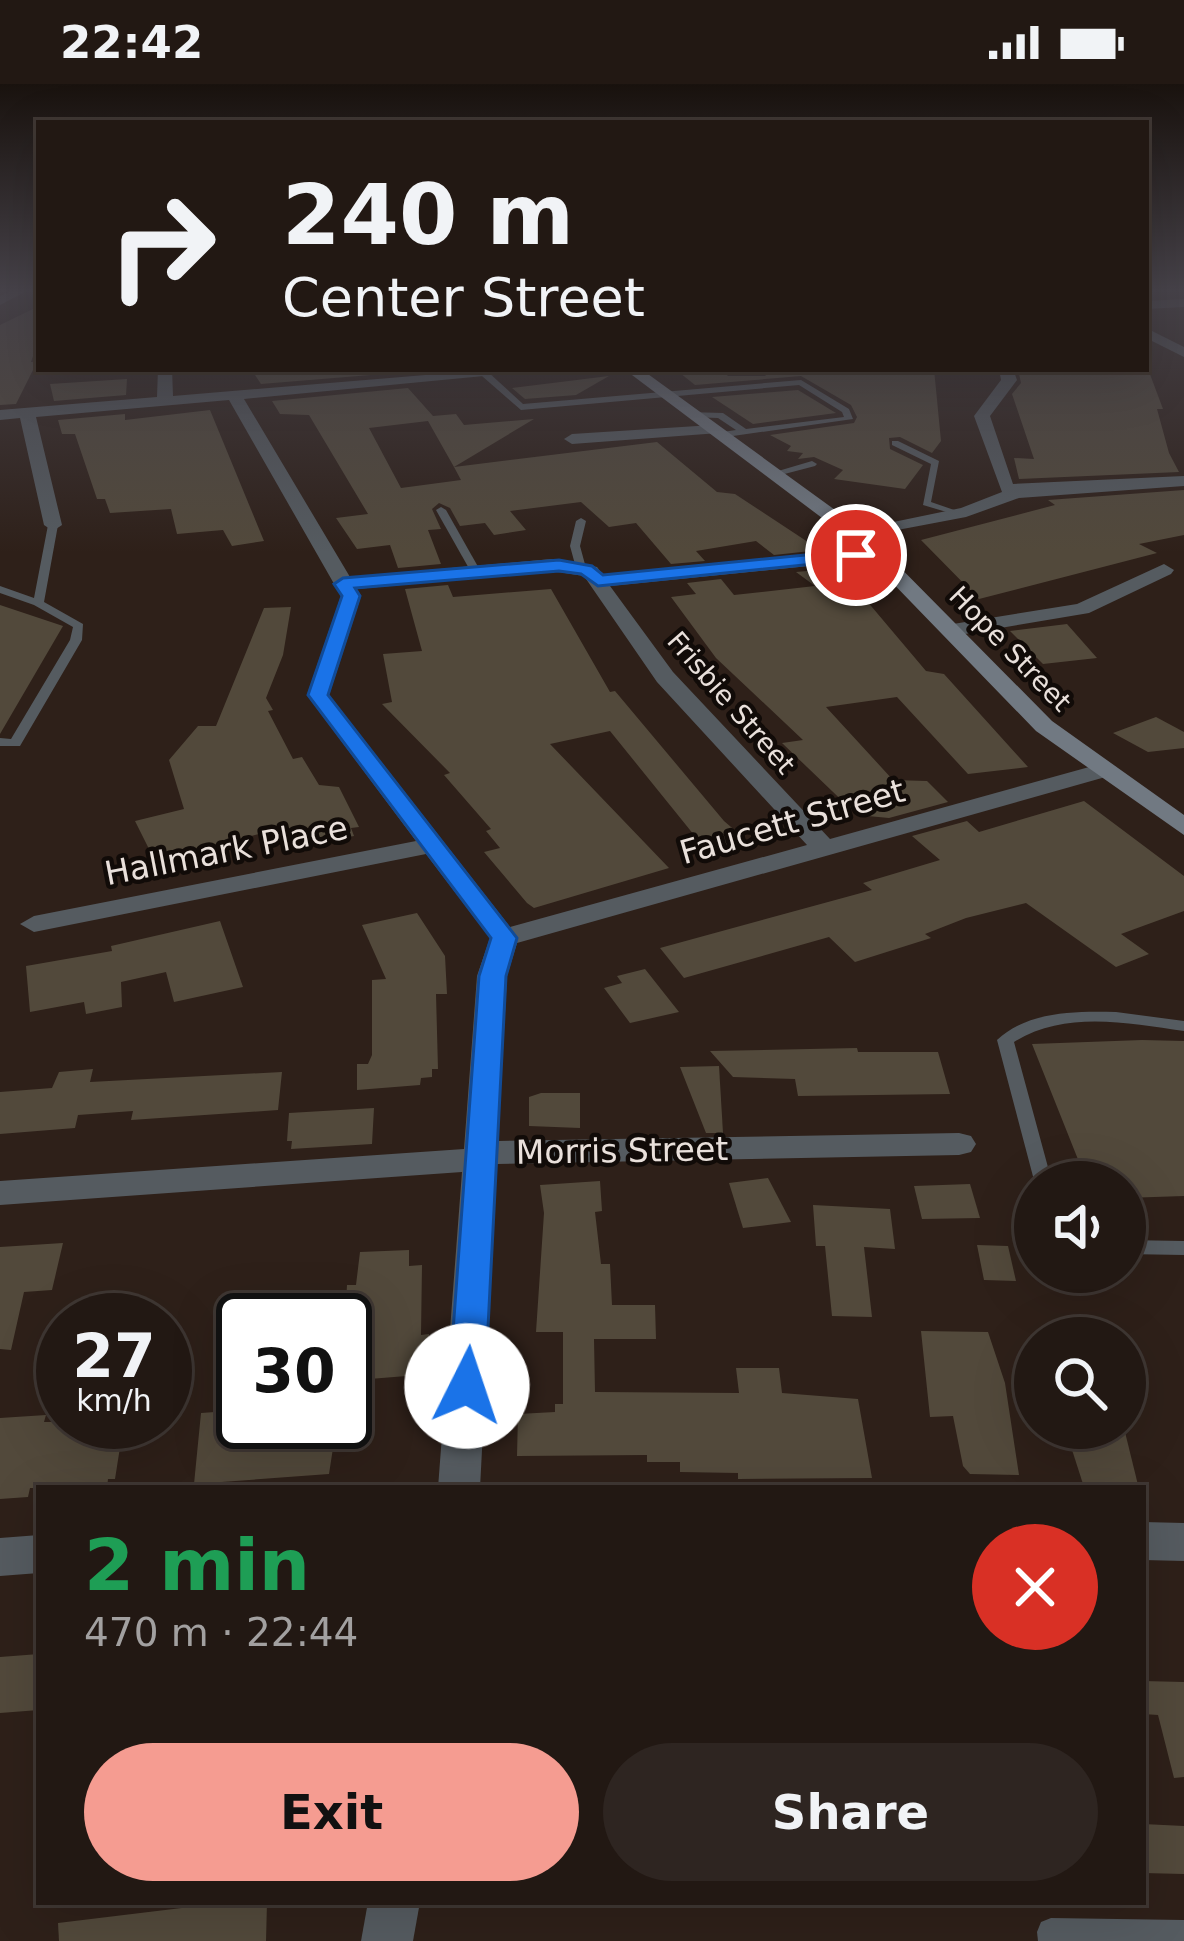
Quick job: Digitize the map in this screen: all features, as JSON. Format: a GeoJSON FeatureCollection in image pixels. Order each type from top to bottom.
{"type":"FeatureCollection","features":[{"type":"Feature","properties":{"kind":"main road","name":"Hope Street"},"geometry":{"type":"LineString","coordinates":[[644,379],[857,535],[1043,726],[1184,827]]}},
{"type":"Feature","properties":{"kind":"street"},"geometry":{"type":"LineString","coordinates":[[165,379],[165,400]]}},
{"type":"Feature","properties":{"kind":"street"},"geometry":{"type":"LineString","coordinates":[[0,415],[426,379]]}},
{"type":"Feature","properties":{"kind":"street"},"geometry":{"type":"LineString","coordinates":[[1009,379],[983,410],[983,428],[1005,487],[1016,494]]}},
{"type":"Feature","properties":{"kind":"street"},"geometry":{"type":"LineString","coordinates":[[234,394],[351,596],[318,695],[504,938],[492,976],[459,1485]]}},
{"type":"Feature","properties":{"kind":"street"},"geometry":{"type":"LineString","coordinates":[[27,412],[53,525]]}},
{"type":"Feature","properties":{"kind":"street"},"geometry":{"type":"LineString","coordinates":[[572,439],[716,432]]}},
{"type":"Feature","properties":{"kind":"street"},"geometry":{"type":"LineString","coordinates":[[857,535],[956,514],[1016,494],[1184,481]]}},
{"type":"Feature","properties":{"kind":"street"},"geometry":{"type":"LineString","coordinates":[[343,584],[476,572],[590,574],[878,553]]}},
{"type":"Feature","properties":{"kind":"street"},"geometry":{"type":"LineString","coordinates":[[953,630],[1067,614],[1114,598],[1164,570]]}},
{"type":"Feature","properties":{"kind":"street","name":"Frisbie Street"},"geometry":{"type":"LineString","coordinates":[[590,574],[665,676],[826,850]]}},
{"type":"Feature","properties":{"kind":"street","name":"Faucett Street"},"geometry":{"type":"LineString","coordinates":[[504,938],[1100,771]]}},
{"type":"Feature","properties":{"kind":"street","name":"Hallmark Place"},"geometry":{"type":"LineString","coordinates":[[34,924],[433,845]]}},
{"type":"Feature","properties":{"kind":"street","name":"Morris Street"},"geometry":{"type":"LineString","coordinates":[[0,1193],[446,1164],[515,1149],[959,1144]]}},
{"type":"Feature","properties":{"kind":"street"},"geometry":{"type":"LineString","coordinates":[[1146,1541],[1184,1542]]}},
{"type":"Feature","properties":{"kind":"street"},"geometry":{"type":"LineString","coordinates":[[0,1557],[36,1554]]}},
{"type":"Feature","properties":{"kind":"street"},"geometry":{"type":"LineString","coordinates":[[388,1941],[394,1905]]}},
{"type":"Feature","properties":{"kind":"lane"},"geometry":{"type":"LineString","coordinates":[[489,379],[521,407],[801,382],[846,411],[849,419],[716,432]]}},
{"type":"Feature","properties":{"kind":"lane"},"geometry":{"type":"LineString","coordinates":[[691,415],[720,415],[744,432]]}},
{"type":"Feature","properties":{"kind":"lane"},"geometry":{"type":"LineString","coordinates":[[895,443],[936,464],[926,503],[956,514]]}},
{"type":"Feature","properties":{"kind":"lane"},"geometry":{"type":"LineString","coordinates":[[773,474],[812,464]]}},
{"type":"Feature","properties":{"kind":"lane"},"geometry":{"type":"LineString","coordinates":[[441,511],[476,572]]}},
{"type":"Feature","properties":{"kind":"lane"},"geometry":{"type":"LineString","coordinates":[[581,521],[575,546],[590,574]]}},
{"type":"Feature","properties":{"kind":"lane"},"geometry":{"type":"LineString","coordinates":[[38,603],[53,525]]}},
{"type":"Feature","properties":{"kind":"lane"},"geometry":{"type":"LineString","coordinates":[[0,589],[73,619],[79,626],[76,640],[15,743],[0,742]]}},
{"type":"Feature","properties":{"kind":"lane"},"geometry":{"type":"LineString","coordinates":[[1037,1161],[1005,1040],[1038,1021],[1138,1019],[1184,1026]]}},
{"type":"Feature","properties":{"kind":"lane"},"geometry":{"type":"LineString","coordinates":[[1146,1247],[1184,1247]]}},
{"type":"Feature","properties":{"kind":"lane"},"geometry":{"type":"LineString","coordinates":[[1052,1941],[1051,1932],[1184,1934]]}},
{"type":"Feature","properties":{"kind":"building"},"geometry":{"type":"Polygon","coordinates":[[[0,379],[29,379],[16,404],[0,405],[0,379]]]}},
{"type":"Feature","properties":{"kind":"building"},"geometry":{"type":"Polygon","coordinates":[[[127,379],[126,395],[54,401],[50,384],[127,379]]]}},
{"type":"Feature","properties":{"kind":"building"},"geometry":{"type":"Polygon","coordinates":[[[257,379],[326,379],[261,384],[257,379]]]}},
{"type":"Feature","properties":{"kind":"building"},"geometry":{"type":"Polygon","coordinates":[[[604,379],[576,395],[525,399],[512,388],[604,379]]]}},
{"type":"Feature","properties":{"kind":"building"},"geometry":{"type":"Polygon","coordinates":[[[687,379],[770,379],[695,385],[687,379]]]}},
{"type":"Feature","properties":{"kind":"building"},"geometry":{"type":"Polygon","coordinates":[[[806,379],[935,379],[941,441],[932,453],[900,437],[889,438],[890,449],[923,465],[905,489],[834,479],[843,470],[814,457],[798,459],[803,453],[787,451],[791,446],[770,435],[854,423],[857,417],[851,405],[806,379]]]}},
{"type":"Feature","properties":{"kind":"building"},"geometry":{"type":"Polygon","coordinates":[[[1020,379],[1152,379],[1163,409],[1157,409],[1169,453],[1179,472],[1019,479],[1014,458],[1034,459],[1012,394],[1020,379]]]}},
{"type":"Feature","properties":{"kind":"building"},"geometry":{"type":"Polygon","coordinates":[[[408,388],[433,416],[456,414],[464,425],[534,419],[454,467],[657,442],[717,492],[735,494],[820,550],[774,555],[756,541],[696,551],[705,561],[671,564],[636,523],[609,527],[581,502],[510,511],[526,530],[494,535],[485,523],[460,526],[450,508],[439,503],[432,509],[441,529],[428,530],[441,564],[398,568],[390,545],[357,549],[336,518],[368,514],[309,415],[280,414],[272,401],[408,388]],[[428,421],[369,428],[401,488],[461,480],[428,421]]]}},
{"type":"Feature","properties":{"kind":"building"},"geometry":{"type":"Polygon","coordinates":[[[798,390],[836,413],[753,424],[712,397],[798,390]]]}},
{"type":"Feature","properties":{"kind":"building"},"geometry":{"type":"Polygon","coordinates":[[[210,410],[264,541],[232,546],[223,530],[177,534],[171,509],[110,513],[105,499],[97,499],[75,434],[62,434],[58,420],[125,414],[125,420],[210,410]]]}},
{"type":"Feature","properties":{"kind":"building"},"geometry":{"type":"Polygon","coordinates":[[[1184,490],[1184,535],[1139,544],[1157,553],[979,599],[921,540],[1055,505],[1048,500],[1184,490]]]}},
{"type":"Feature","properties":{"kind":"building"},"geometry":{"type":"Polygon","coordinates":[[[839,568],[926,671],[944,674],[1028,767],[968,774],[897,697],[826,707],[893,780],[927,781],[948,802],[889,818],[857,815],[782,743],[803,740],[716,658],[671,597],[696,594],[687,583],[721,579],[734,595],[815,586],[796,572],[839,568]]]}},
{"type":"Feature","properties":{"kind":"building"},"geometry":{"type":"Polygon","coordinates":[[[448,585],[453,597],[551,589],[610,692],[615,691],[724,821],[752,845],[711,856],[610,731],[550,744],[669,868],[534,908],[527,903],[484,852],[500,848],[486,831],[491,829],[444,775],[450,773],[382,704],[392,702],[383,654],[422,651],[405,589],[448,585]]]}},
{"type":"Feature","properties":{"kind":"building"},"geometry":{"type":"Polygon","coordinates":[[[0,605],[63,626],[0,734],[0,605]]]}},
{"type":"Feature","properties":{"kind":"building"},"geometry":{"type":"Polygon","coordinates":[[[291,607],[283,655],[266,698],[273,710],[268,711],[293,759],[302,757],[319,785],[339,787],[359,827],[351,828],[354,836],[291,848],[282,828],[216,845],[222,861],[158,867],[135,821],[184,809],[169,760],[198,726],[216,726],[264,608],[291,607]]]}},
{"type":"Feature","properties":{"kind":"building"},"geometry":{"type":"Polygon","coordinates":[[[1067,624],[1097,658],[1043,664],[1010,631],[1067,624]]]}},
{"type":"Feature","properties":{"kind":"building"},"geometry":{"type":"Polygon","coordinates":[[[1156,717],[1184,732],[1184,748],[1148,752],[1113,733],[1156,717]]]}},
{"type":"Feature","properties":{"kind":"building"},"geometry":{"type":"Polygon","coordinates":[[[1084,801],[1184,876],[1184,911],[1121,934],[1149,954],[1116,967],[1026,903],[966,918],[925,934],[931,938],[855,962],[829,937],[684,978],[660,948],[872,890],[863,883],[940,860],[912,836],[967,821],[979,832],[1084,801]]]}},
{"type":"Feature","properties":{"kind":"building"},"geometry":{"type":"Polygon","coordinates":[[[417,913],[445,956],[447,994],[436,994],[438,1069],[432,1069],[432,1077],[421,1078],[420,1085],[357,1090],[357,1064],[368,1064],[372,1055],[372,980],[386,979],[362,925],[417,913]]]}},
{"type":"Feature","properties":{"kind":"building"},"geometry":{"type":"Polygon","coordinates":[[[220,921],[243,987],[174,1002],[166,972],[121,982],[122,1007],[86,1014],[84,1002],[30,1012],[26,966],[112,951],[111,946],[220,921]]]}},
{"type":"Feature","properties":{"kind":"building"},"geometry":{"type":"Polygon","coordinates":[[[645,969],[679,1012],[630,1023],[604,988],[622,983],[617,976],[645,969]]]}},
{"type":"Feature","properties":{"kind":"building"},"geometry":{"type":"Polygon","coordinates":[[[1184,1041],[1184,1196],[1146,1197],[1146,1161],[1079,1161],[1032,1044],[1184,1041]]]}},
{"type":"Feature","properties":{"kind":"building"},"geometry":{"type":"Polygon","coordinates":[[[857,1048],[858,1052],[938,1052],[950,1094],[798,1096],[795,1079],[733,1077],[710,1051],[857,1048]]]}},
{"type":"Feature","properties":{"kind":"building"},"geometry":{"type":"Polygon","coordinates":[[[719,1066],[723,1133],[706,1133],[680,1067],[719,1066]]]}},
{"type":"Feature","properties":{"kind":"building"},"geometry":{"type":"Polygon","coordinates":[[[93,1069],[90,1082],[282,1072],[278,1110],[131,1120],[133,1111],[78,1115],[75,1128],[0,1134],[0,1092],[52,1088],[59,1072],[93,1069]]]}},
{"type":"Feature","properties":{"kind":"building"},"geometry":{"type":"Polygon","coordinates":[[[580,1093],[580,1128],[529,1126],[529,1097],[580,1093]]]}},
{"type":"Feature","properties":{"kind":"building"},"geometry":{"type":"Polygon","coordinates":[[[374,1108],[372,1144],[291,1149],[292,1141],[287,1141],[289,1113],[374,1108]]]}},
{"type":"Feature","properties":{"kind":"building"},"geometry":{"type":"Polygon","coordinates":[[[768,1178],[791,1222],[743,1228],[729,1183],[768,1178]]]}},
{"type":"Feature","properties":{"kind":"building"},"geometry":{"type":"Polygon","coordinates":[[[600,1181],[602,1211],[595,1212],[601,1264],[610,1264],[612,1305],[655,1305],[656,1339],[594,1339],[595,1392],[739,1393],[736,1368],[779,1368],[782,1393],[858,1399],[872,1478],[738,1479],[738,1473],[680,1472],[680,1462],[647,1462],[647,1455],[517,1456],[518,1414],[555,1412],[555,1404],[563,1404],[563,1332],[536,1332],[544,1213],[540,1185],[600,1181]]]}},
{"type":"Feature","properties":{"kind":"building"},"geometry":{"type":"Polygon","coordinates":[[[970,1184],[980,1218],[922,1219],[914,1186],[970,1184]]]}},
{"type":"Feature","properties":{"kind":"building"},"geometry":{"type":"Polygon","coordinates":[[[813,1205],[890,1209],[895,1249],[864,1247],[872,1317],[832,1316],[825,1246],[816,1246],[813,1205]]]}},
{"type":"Feature","properties":{"kind":"building"},"geometry":{"type":"Polygon","coordinates":[[[63,1243],[52,1290],[24,1292],[11,1350],[0,1349],[0,1247],[63,1243]]]}},
{"type":"Feature","properties":{"kind":"building"},"geometry":{"type":"Polygon","coordinates":[[[977,1245],[1008,1246],[1014,1281],[984,1280],[977,1245]]]}},
{"type":"Feature","properties":{"kind":"building"},"geometry":{"type":"Polygon","coordinates":[[[409,1250],[409,1266],[422,1265],[421,1335],[429,1334],[429,1364],[419,1365],[419,1375],[372,1379],[372,1293],[347,1293],[347,1285],[356,1285],[360,1252],[409,1250]]]}},
{"type":"Feature","properties":{"kind":"building"},"geometry":{"type":"Polygon","coordinates":[[[921,1331],[988,1332],[1005,1383],[1019,1475],[970,1474],[963,1466],[953,1416],[930,1417],[921,1331]]]}},
{"type":"Feature","properties":{"kind":"building"},"geometry":{"type":"Polygon","coordinates":[[[216,1412],[216,1449],[333,1449],[329,1474],[194,1484],[201,1413],[216,1412]]]}},
{"type":"Feature","properties":{"kind":"building"},"geometry":{"type":"Polygon","coordinates":[[[36,1416],[36,1449],[120,1449],[115,1479],[108,1479],[107,1485],[36,1485],[28,1497],[0,1499],[0,1418],[36,1416]]]}},
{"type":"Feature","properties":{"kind":"building"},"geometry":{"type":"Polygon","coordinates":[[[1072,1449],[1129,1449],[1138,1485],[1083,1484],[1072,1449]]]}},
{"type":"Feature","properties":{"kind":"building"},"geometry":{"type":"Polygon","coordinates":[[[36,1654],[36,1710],[0,1713],[0,1657],[36,1654]]]}},
{"type":"Feature","properties":{"kind":"building"},"geometry":{"type":"Polygon","coordinates":[[[1146,1681],[1184,1682],[1184,1777],[1174,1778],[1158,1715],[1146,1714],[1146,1681]]]}},
{"type":"Feature","properties":{"kind":"building"},"geometry":{"type":"Polygon","coordinates":[[[1146,1824],[1184,1826],[1184,1874],[1146,1873],[1146,1824]]]}},
{"type":"Feature","properties":{"kind":"building"},"geometry":{"type":"Polygon","coordinates":[[[206,1905],[267,1905],[266,1941],[59,1941],[58,1923],[206,1905]]]}},
{"type":"Feature","properties":{"kind":"route"},"geometry":{"type":"LineString","coordinates":[[467,1386],[492,976],[504,938],[318,695],[351,596],[343,584],[559,565],[586,569],[598,581],[856,555]]}}]}
